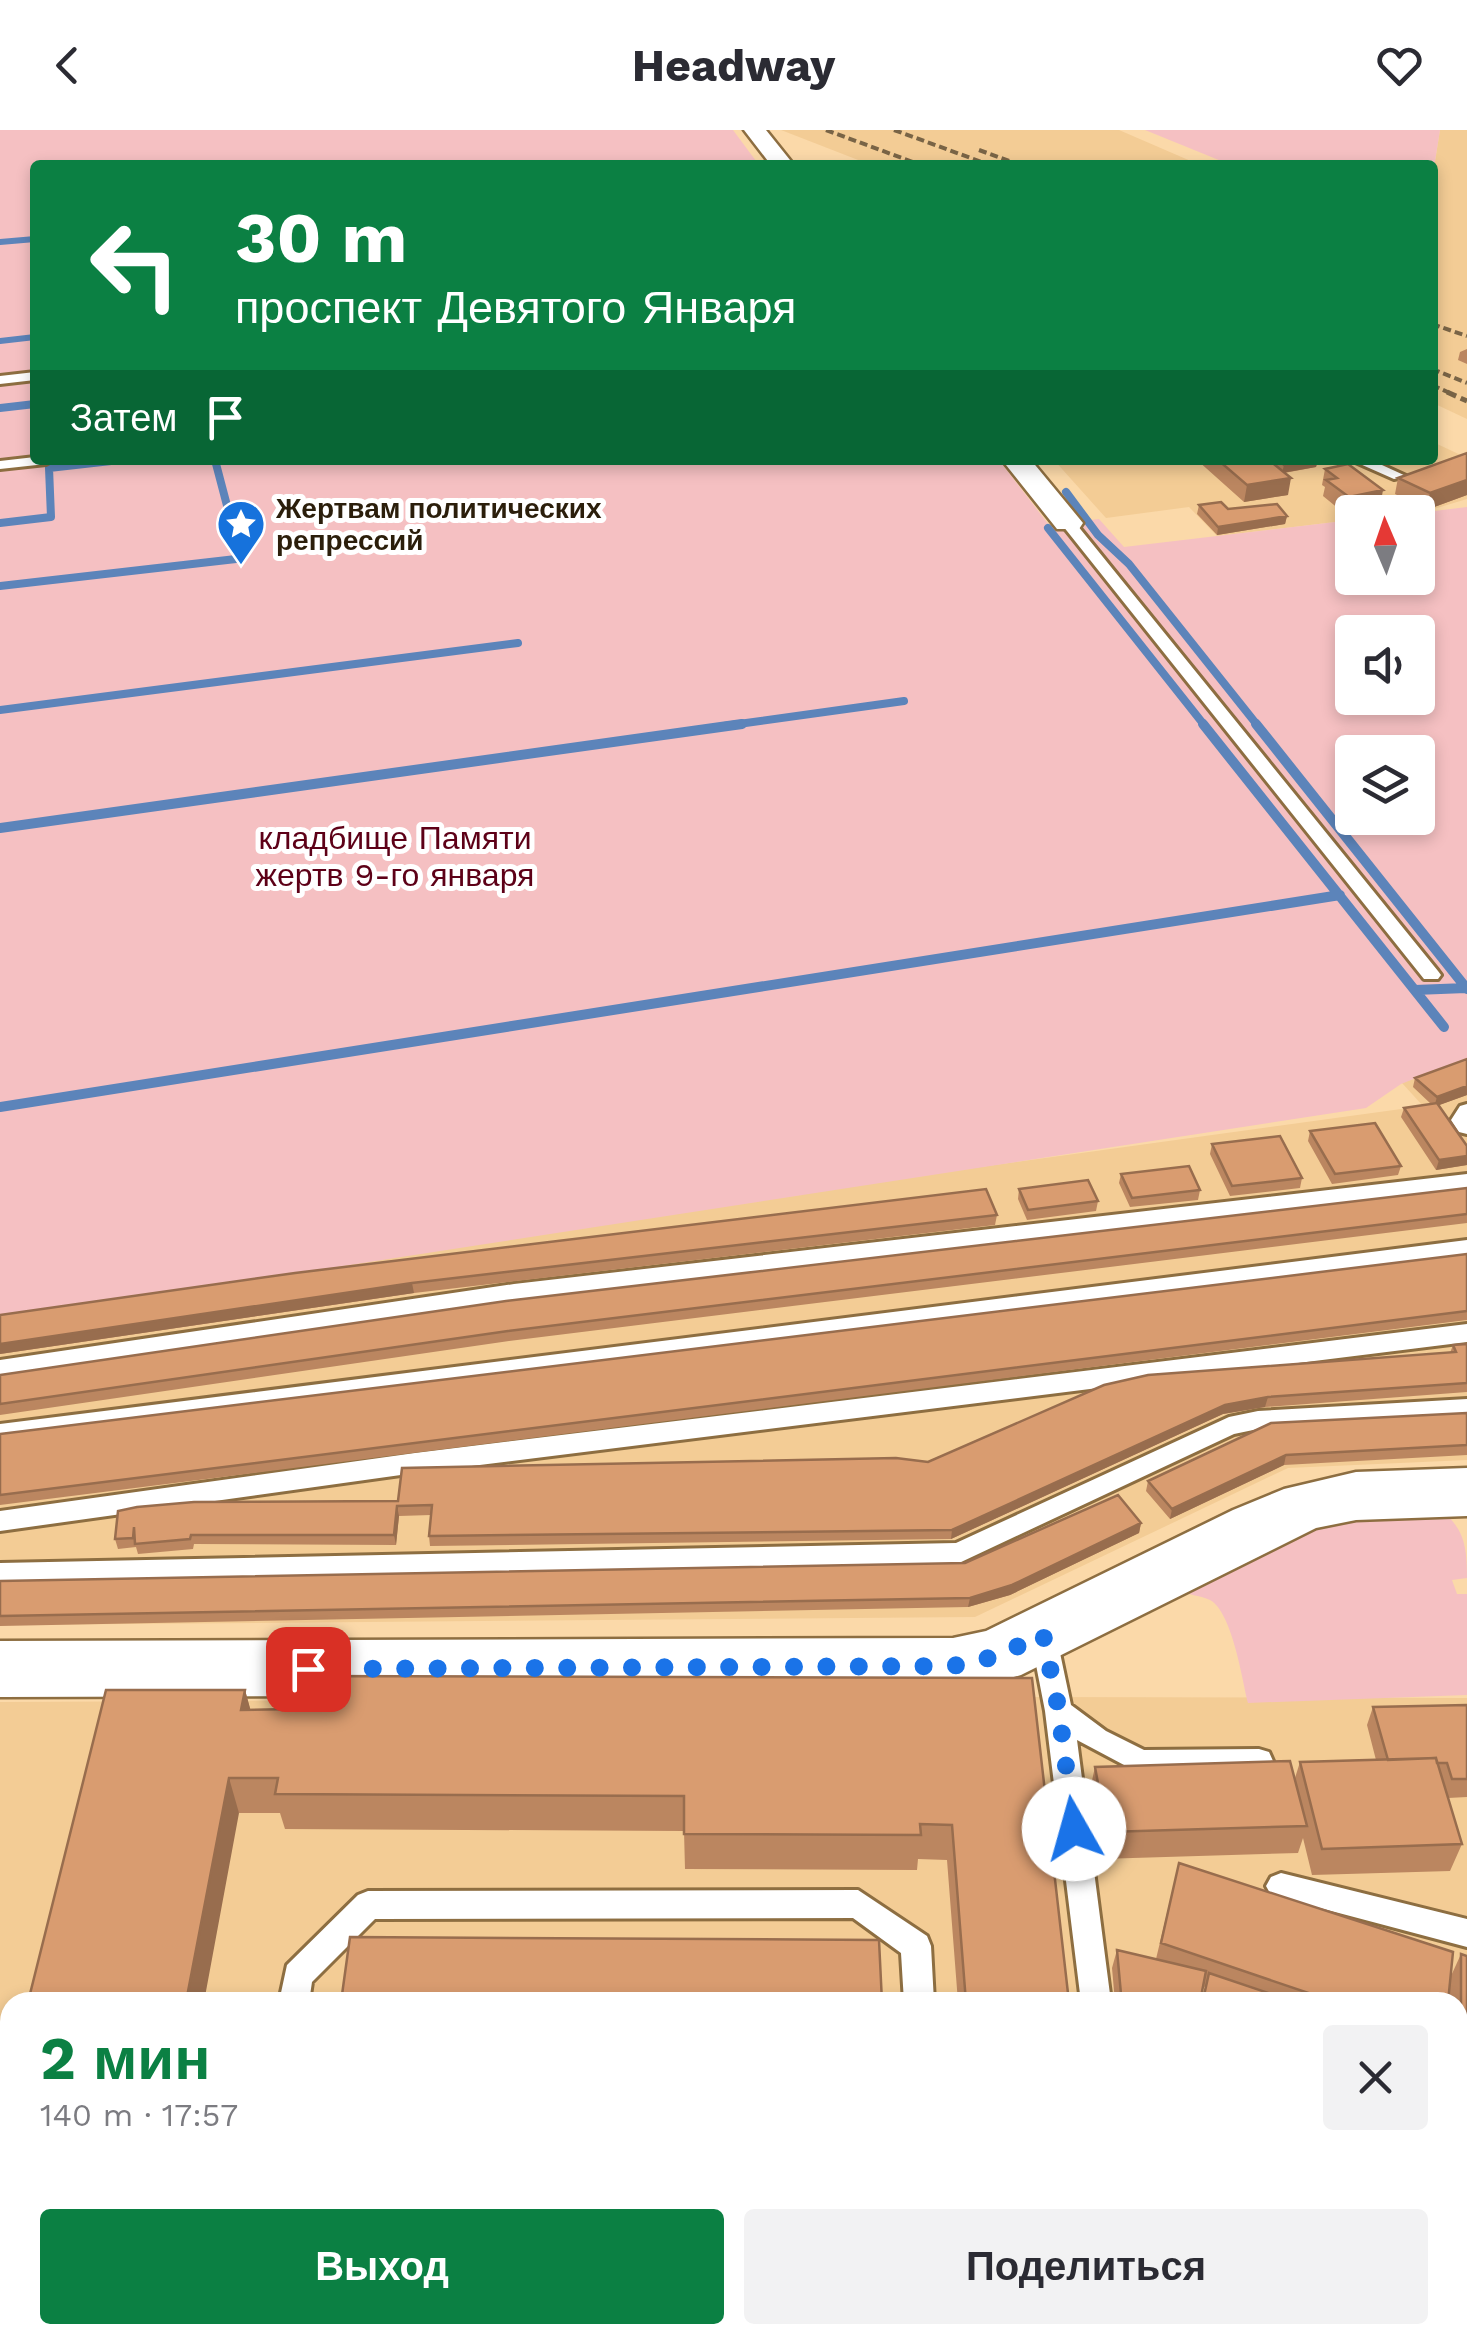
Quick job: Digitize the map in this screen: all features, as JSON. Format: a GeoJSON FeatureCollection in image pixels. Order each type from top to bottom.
{"type":"FeatureCollection","features":[{"type":"Feature","properties":{"kind":"street"},"geometry":{"type":"LineString","coordinates":[[756,130],[779,160]]}},
{"type":"Feature","properties":{"kind":"street"},"geometry":{"type":"LineString","coordinates":[[1020,465],[1068,523]]}},
{"type":"Feature","properties":{"kind":"street"},"geometry":{"type":"LineString","coordinates":[[0,1670],[953,1666],[998,1656],[1255,1527],[1306,1506],[1356,1496],[1467,1492]]}},
{"type":"Feature","properties":{"kind":"lane"},"geometry":{"type":"LineString","coordinates":[[0,380],[30,377]]}},
{"type":"Feature","properties":{"kind":"lane"},"geometry":{"type":"LineString","coordinates":[[0,465],[30,462]]}},
{"type":"Feature","properties":{"kind":"lane"},"geometry":{"type":"LineString","coordinates":[[1370,465],[1398,476]]}},
{"type":"Feature","properties":{"kind":"lane"},"geometry":{"type":"LineString","coordinates":[[1068,523],[1431,975]]}},
{"type":"Feature","properties":{"kind":"lane"},"geometry":{"type":"LineString","coordinates":[[1467,1111],[1462,1120],[1467,1127]]}},
{"type":"Feature","properties":{"kind":"lane"},"geometry":{"type":"LineString","coordinates":[[0,1370],[514,1292],[1467,1181]]}},
{"type":"Feature","properties":{"kind":"lane"},"geometry":{"type":"LineString","coordinates":[[0,1433],[1467,1248]]}},
{"type":"Feature","properties":{"kind":"lane"},"geometry":{"type":"LineString","coordinates":[[0,1521],[396,1466],[1467,1333]]}},
{"type":"Feature","properties":{"kind":"lane"},"geometry":{"type":"LineString","coordinates":[[0,1574],[959,1553],[1229,1426],[1258,1420],[1467,1408]]}},
{"type":"Feature","properties":{"kind":"lane"},"geometry":{"type":"LineString","coordinates":[[1043,1634],[1059,1711],[1095,1992]]}},
{"type":"Feature","properties":{"kind":"lane"},"geometry":{"type":"LineString","coordinates":[[1059,1711],[1096,1739],[1142,1762],[1259,1761]]}},
{"type":"Feature","properties":{"kind":"lane"},"geometry":{"type":"LineString","coordinates":[[1281,1886],[1467,1934]]}},
{"type":"Feature","properties":{"kind":"lane"},"geometry":{"type":"LineString","coordinates":[[296,1992],[298,1976],[368,1905],[858,1904],[916,1946],[919,1992]]}},
{"type":"Feature","properties":{"kind":"shaded area"},"geometry":{"type":"Polygon","coordinates":[[[781,130],[1119,130],[1188,160],[858,160],[781,130]]]}},
{"type":"Feature","properties":{"kind":"shaded area"},"geometry":{"type":"Polygon","coordinates":[[[1440,130],[1467,130],[1467,419],[1438,405],[1435,160],[1440,130]]]}},
{"type":"Feature","properties":{"kind":"shaded area"},"geometry":{"type":"Polygon","coordinates":[[[1438,444],[1467,458],[1467,499],[1435,509],[1435,495],[1335,495],[1335,522],[1217,536],[1189,507],[1106,518],[1058,465],[1438,465],[1438,444]]]}},
{"type":"Feature","properties":{"kind":"shaded area"},"geometry":{"type":"Polygon","coordinates":[[[1467,1058],[1467,1460],[1288,1468],[975,1617],[0,1625],[0,1302],[1423,1106],[1402,1083],[1467,1058]]]}},
{"type":"Feature","properties":{"kind":"shaded area"},"geometry":{"type":"Polygon","coordinates":[[[1467,1698],[1467,1992],[0,1992],[0,1702],[1467,1698]]]}},
{"type":"Feature","properties":{"kind":"green space","name":"кладбище Памяти жертв 9-го января"},"geometry":{"type":"Polygon","coordinates":[[[0,130],[733,130],[755,160],[30,160],[30,465],[1003,465],[1049,525],[1099,519],[1124,547],[1335,522],[1335,595],[1435,595],[1435,511],[1467,507],[1467,1058],[1401,1084],[1366,1108],[0,1319],[0,130]]]}},
{"type":"Feature","properties":{"kind":"green space"},"geometry":{"type":"Polygon","coordinates":[[[1145,130],[1440,130],[1435,160],[1219,160],[1145,130]]]}},
{"type":"Feature","properties":{"kind":"green space"},"geometry":{"type":"Polygon","coordinates":[[[1440,1510],[1455,1524],[1465,1548],[1467,1578],[1452,1580],[1457,1594],[1467,1594],[1467,1695],[1248,1703],[1235,1647],[1218,1607],[1210,1600],[1180,1590],[1264,1546],[1333,1521],[1440,1510]]]}},
{"type":"Feature","properties":{"kind":"building"},"geometry":{"type":"Polygon","coordinates":[[[1467,453],[1467,480],[1430,493],[1398,478],[1438,465],[1467,453]]]}},
{"type":"Feature","properties":{"kind":"building"},"geometry":{"type":"Polygon","coordinates":[[[1224,465],[1275,465],[1291,478],[1247,485],[1224,465]]]}},
{"type":"Feature","properties":{"kind":"building"},"geometry":{"type":"Polygon","coordinates":[[[1349,465],[1383,490],[1346,495],[1326,480],[1337,478],[1325,469],[1349,465]]]}},
{"type":"Feature","properties":{"kind":"building"},"geometry":{"type":"Polygon","coordinates":[[[1221,502],[1228,509],[1277,504],[1287,516],[1218,527],[1199,505],[1221,502]]]}},
{"type":"Feature","properties":{"kind":"building"},"geometry":{"type":"Polygon","coordinates":[[[1467,1059],[1467,1086],[1437,1097],[1415,1078],[1467,1059]]]}},
{"type":"Feature","properties":{"kind":"building"},"geometry":{"type":"Polygon","coordinates":[[[1437,1103],[1467,1146],[1467,1156],[1439,1160],[1404,1108],[1437,1103]]]}},
{"type":"Feature","properties":{"kind":"building"},"geometry":{"type":"Polygon","coordinates":[[[1375,1123],[1401,1166],[1335,1174],[1310,1131],[1375,1123]]]}},
{"type":"Feature","properties":{"kind":"building"},"geometry":{"type":"Polygon","coordinates":[[[1280,1136],[1302,1178],[1232,1186],[1212,1144],[1280,1136]]]}},
{"type":"Feature","properties":{"kind":"building"},"geometry":{"type":"Polygon","coordinates":[[[1189,1166],[1200,1190],[1132,1198],[1121,1174],[1189,1166]]]}},
{"type":"Feature","properties":{"kind":"building"},"geometry":{"type":"Polygon","coordinates":[[[1088,1180],[1098,1201],[1028,1210],[1019,1189],[1088,1180]]]}},
{"type":"Feature","properties":{"kind":"building"},"geometry":{"type":"Polygon","coordinates":[[[1467,1188],[1467,1214],[508,1331],[0,1404],[0,1375],[506,1301],[1467,1188]]]}},
{"type":"Feature","properties":{"kind":"building"},"geometry":{"type":"Polygon","coordinates":[[[986,1189],[997,1215],[412,1283],[0,1344],[0,1315],[295,1273],[986,1189]]]}},
{"type":"Feature","properties":{"kind":"building"},"geometry":{"type":"Polygon","coordinates":[[[1467,1254],[1467,1311],[0,1495],[0,1434],[1467,1254]]]}},
{"type":"Feature","properties":{"kind":"building"},"geometry":{"type":"Polygon","coordinates":[[[1467,1344],[1467,1383],[1268,1397],[1225,1405],[952,1530],[429,1536],[432,1505],[397,1506],[394,1535],[191,1535],[190,1539],[135,1544],[134,1527],[133,1538],[115,1539],[118,1511],[137,1507],[194,1502],[398,1501],[402,1468],[896,1458],[928,1462],[1104,1385],[1148,1375],[1456,1352],[1453,1345],[1467,1344]]]}},
{"type":"Feature","properties":{"kind":"building"},"geometry":{"type":"Polygon","coordinates":[[[1467,1413],[1467,1445],[1286,1455],[1172,1509],[1148,1481],[1271,1423],[1467,1413]]]}},
{"type":"Feature","properties":{"kind":"building"},"geometry":{"type":"Polygon","coordinates":[[[1118,1495],[1141,1523],[1012,1585],[970,1598],[0,1616],[0,1581],[965,1563],[1118,1495]]]}},
{"type":"Feature","properties":{"kind":"building"},"geometry":{"type":"Polygon","coordinates":[[[298,1676],[1032,1678],[1068,1992],[965,1992],[952,1825],[920,1824],[921,1835],[684,1834],[684,1796],[275,1794],[278,1778],[229,1778],[188,1992],[30,1992],[106,1690],[245,1690],[241,1710],[292,1709],[298,1676]]]}},
{"type":"Feature","properties":{"kind":"building"},"geometry":{"type":"Polygon","coordinates":[[[1467,1705],[1467,1779],[1452,1779],[1447,1763],[1437,1763],[1436,1758],[1388,1760],[1373,1707],[1467,1705]]]}},
{"type":"Feature","properties":{"kind":"building"},"geometry":{"type":"Polygon","coordinates":[[[1436,1758],[1462,1844],[1322,1849],[1300,1762],[1436,1758]]]}},
{"type":"Feature","properties":{"kind":"building"},"geometry":{"type":"Polygon","coordinates":[[[1290,1761],[1307,1826],[1107,1832],[1095,1767],[1290,1761]]]}},
{"type":"Feature","properties":{"kind":"building"},"geometry":{"type":"Polygon","coordinates":[[[1179,1863],[1453,1952],[1449,1992],[1306,1992],[1161,1943],[1179,1863]]]}},
{"type":"Feature","properties":{"kind":"building"},"geometry":{"type":"Polygon","coordinates":[[[350,1937],[879,1940],[882,1992],[342,1992],[350,1937]]]}},
{"type":"Feature","properties":{"kind":"building"},"geometry":{"type":"Polygon","coordinates":[[[1117,1950],[1206,1971],[1202,1992],[1121,1992],[1117,1950]]]}},
{"type":"Feature","properties":{"kind":"building"},"geometry":{"type":"Polygon","coordinates":[[[1461,1954],[1467,1956],[1467,1992],[1461,1992],[1461,1954]]]}},
{"type":"Feature","properties":{"kind":"building"},"geometry":{"type":"Polygon","coordinates":[[[1209,1973],[1265,1992],[1205,1992],[1209,1973]]]}},
{"type":"Feature","properties":{"kind":"waterway"},"geometry":{"type":"LineString","coordinates":[[0,242],[30,239]]}},
{"type":"Feature","properties":{"kind":"waterway"},"geometry":{"type":"LineString","coordinates":[[0,341],[30,338]]}},
{"type":"Feature","properties":{"kind":"waterway"},"geometry":{"type":"LineString","coordinates":[[0,408],[30,405]]}},
{"type":"Feature","properties":{"kind":"waterway"},"geometry":{"type":"LineString","coordinates":[[0,523],[51,517],[49,468],[76,465]]}},
{"type":"Feature","properties":{"kind":"waterway"},"geometry":{"type":"LineString","coordinates":[[216,465],[239,551]]}},
{"type":"Feature","properties":{"kind":"waterway"},"geometry":{"type":"LineString","coordinates":[[1066,492],[1098,535],[1129,564],[1258,726]]}},
{"type":"Feature","properties":{"kind":"waterway"},"geometry":{"type":"LineString","coordinates":[[1048,528],[1205,726]]}},
{"type":"Feature","properties":{"kind":"waterway"},"geometry":{"type":"LineString","coordinates":[[0,586],[236,559]]}},
{"type":"Feature","properties":{"kind":"waterway"},"geometry":{"type":"LineString","coordinates":[[0,710],[518,643]]}},
{"type":"Feature","properties":{"kind":"waterway"},"geometry":{"type":"LineString","coordinates":[[724,726],[904,701]]}},
{"type":"Feature","properties":{"kind":"waterway"},"geometry":{"type":"LineString","coordinates":[[0,828],[742,724]]}},
{"type":"Feature","properties":{"kind":"waterway"},"geometry":{"type":"LineString","coordinates":[[1203,724],[1339,895]]}},
{"type":"Feature","properties":{"kind":"waterway"},"geometry":{"type":"LineString","coordinates":[[1256,724],[1467,989]]}},
{"type":"Feature","properties":{"kind":"waterway"},"geometry":{"type":"LineString","coordinates":[[0,1107],[1339,895]]}},
{"type":"Feature","properties":{"kind":"waterway"},"geometry":{"type":"LineString","coordinates":[[1339,895],[1444,1027]]}},
{"type":"Feature","properties":{"kind":"waterway"},"geometry":{"type":"LineString","coordinates":[[1415,990],[1466,988]]}},
{"type":"Feature","properties":{"kind":"railway"},"geometry":{"type":"LineString","coordinates":[[826,130],[907,160]]}},
{"type":"Feature","properties":{"kind":"railway"},"geometry":{"type":"LineString","coordinates":[[894,130],[976,160]]}},
{"type":"Feature","properties":{"kind":"railway"},"geometry":{"type":"LineString","coordinates":[[979,150],[1006,160]]}},
{"type":"Feature","properties":{"kind":"railway"},"geometry":{"type":"LineString","coordinates":[[1438,326],[1467,336]]}},
{"type":"Feature","properties":{"kind":"railway"},"geometry":{"type":"LineString","coordinates":[[1438,371],[1467,383]]}},
{"type":"Feature","properties":{"kind":"railway"},"geometry":{"type":"LineString","coordinates":[[1438,388],[1452,394]]}},
{"type":"Feature","properties":{"kind":"railway"},"geometry":{"type":"LineString","coordinates":[[1447,392],[1467,401]]}},
{"type":"Feature","properties":{"kind":"place","name":"Жертвам политических репрессий"},"geometry":{"type":"Point","coordinates":[241,566]}},
{"type":"Feature","properties":{"kind":"route"},"geometry":{"type":"LineString","coordinates":[[308,1669],[953,1666],[998,1656],[1043,1634],[1059,1711],[1074,1829]]}}]}
